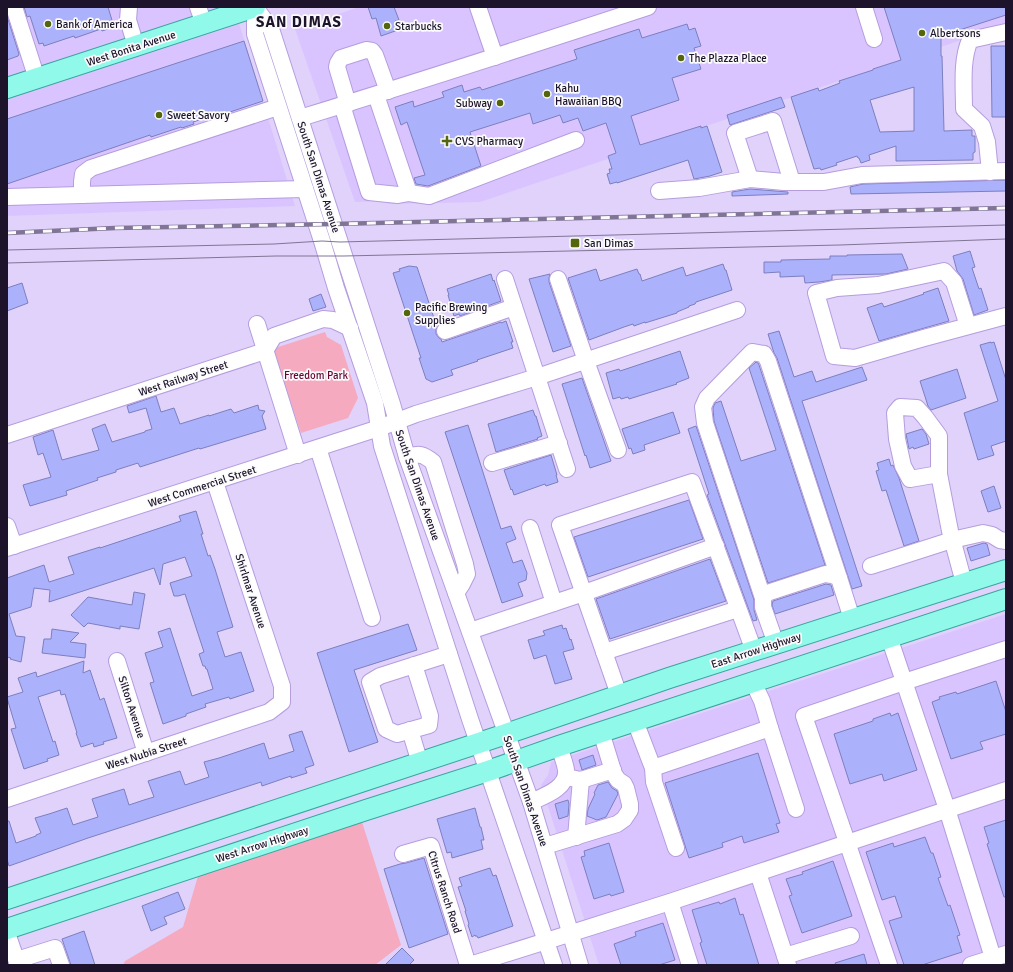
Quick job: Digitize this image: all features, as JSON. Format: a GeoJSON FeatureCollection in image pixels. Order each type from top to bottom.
{"type":"FeatureCollection","features":[{"type":"Feature","properties":{"kind":"main road","name":"West Bonita Avenue"},"geometry":{"type":"LineString","coordinates":[[7,88],[136,46],[201,16],[255,7]]}},
{"type":"Feature","properties":{"kind":"main road","name":"East Arrow Highway"},"geometry":{"type":"LineString","coordinates":[[506,734],[619,695],[1006,570]]}},
{"type":"Feature","properties":{"kind":"main road"},"geometry":{"type":"LineString","coordinates":[[517,761],[1006,599]]}},
{"type":"Feature","properties":{"kind":"main road"},"geometry":{"type":"LineString","coordinates":[[7,899],[506,734]]}},
{"type":"Feature","properties":{"kind":"main road","name":"West Arrow Highway"},"geometry":{"type":"LineString","coordinates":[[7,929],[517,761]]}},
{"type":"Feature","properties":{"kind":"street"},"geometry":{"type":"LineString","coordinates":[[14,7],[37,79]]}},
{"type":"Feature","properties":{"kind":"street"},"geometry":{"type":"LineString","coordinates":[[129,7],[128,20],[136,46]]}},
{"type":"Feature","properties":{"kind":"street","name":"South San Dimas Avenue"},"geometry":{"type":"LineString","coordinates":[[255,7],[255,34],[375,403],[382,446],[478,743],[554,965]]}},
{"type":"Feature","properties":{"kind":"street","name":"South San Dimas Avenue"},"geometry":{"type":"LineString","coordinates":[[255,7],[271,29],[388,393],[407,457],[531,802],[580,965]]}},
{"type":"Feature","properties":{"kind":"street"},"geometry":{"type":"LineString","coordinates":[[478,7],[495,57]]}},
{"type":"Feature","properties":{"kind":"street"},"geometry":{"type":"LineString","coordinates":[[300,118],[648,7]]}},
{"type":"Feature","properties":{"kind":"street"},"geometry":{"type":"LineString","coordinates":[[864,7],[874,39]]}},
{"type":"Feature","properties":{"kind":"street"},"geometry":{"type":"LineString","coordinates":[[990,172],[987,142],[982,126],[964,109],[964,64],[967,47],[970,40],[1006,32]]}},
{"type":"Feature","properties":{"kind":"street"},"geometry":{"type":"LineString","coordinates":[[409,193],[382,93],[375,55],[372,51],[366,50],[341,58],[337,67],[345,104],[369,192],[398,195],[409,193],[429,196],[576,140]]}},
{"type":"Feature","properties":{"kind":"street"},"geometry":{"type":"LineString","coordinates":[[82,195],[83,174],[91,168],[278,107]]}},
{"type":"Feature","properties":{"kind":"street"},"geometry":{"type":"LineString","coordinates":[[750,179],[735,133],[772,121],[792,182]]}},
{"type":"Feature","properties":{"kind":"street"},"geometry":{"type":"LineString","coordinates":[[659,191],[700,188],[750,179],[792,182],[824,182],[862,175],[1006,171]]}},
{"type":"Feature","properties":{"kind":"street"},"geometry":{"type":"LineString","coordinates":[[7,197],[305,189]]}},
{"type":"Feature","properties":{"kind":"street"},"geometry":{"type":"LineString","coordinates":[[968,326],[954,282],[944,271],[878,285],[837,288],[816,293],[834,356],[855,358],[1006,316]]}},
{"type":"Feature","properties":{"kind":"street"},"geometry":{"type":"LineString","coordinates":[[505,279],[567,469]]}},
{"type":"Feature","properties":{"kind":"street"},"geometry":{"type":"LineString","coordinates":[[558,279],[618,450]]}},
{"type":"Feature","properties":{"kind":"street"},"geometry":{"type":"LineString","coordinates":[[445,331],[514,307]]}},
{"type":"Feature","properties":{"kind":"street","name":"West Commercial Street"},"geometry":{"type":"LineString","coordinates":[[10,547],[215,482],[397,422],[416,414],[537,377],[737,310]]}},
{"type":"Feature","properties":{"kind":"street"},"geometry":{"type":"LineString","coordinates":[[265,351],[274,336],[323,319],[333,320],[350,328]]}},
{"type":"Feature","properties":{"kind":"street"},"geometry":{"type":"LineString","coordinates":[[256,324],[298,454]]}},
{"type":"Feature","properties":{"kind":"street","name":"West Railway Street"},"geometry":{"type":"LineString","coordinates":[[7,435],[265,351]]}},
{"type":"Feature","properties":{"kind":"street"},"geometry":{"type":"LineString","coordinates":[[776,644],[763,607],[763,598],[705,423],[703,407],[707,398],[752,352],[764,354],[768,361],[852,619]]}},
{"type":"Feature","properties":{"kind":"street"},"geometry":{"type":"LineString","coordinates":[[492,463],[558,443]]}},
{"type":"Feature","properties":{"kind":"street"},"geometry":{"type":"LineString","coordinates":[[318,448],[372,618]]}},
{"type":"Feature","properties":{"kind":"street"},"geometry":{"type":"LineString","coordinates":[[407,457],[416,454],[426,456],[433,462],[466,564],[467,574],[456,593]]}},
{"type":"Feature","properties":{"kind":"street"},"geometry":{"type":"LineString","coordinates":[[939,474],[952,540],[964,583]]}},
{"type":"Feature","properties":{"kind":"street","name":"Shirlmar Avenue"},"geometry":{"type":"LineString","coordinates":[[215,482],[282,686],[282,702]]}},
{"type":"Feature","properties":{"kind":"street"},"geometry":{"type":"LineString","coordinates":[[619,695],[560,525],[692,482],[754,651]]}},
{"type":"Feature","properties":{"kind":"street"},"geometry":{"type":"LineString","coordinates":[[7,526],[10,547]]}},
{"type":"Feature","properties":{"kind":"street"},"geometry":{"type":"LineString","coordinates":[[530,528],[554,603]]}},
{"type":"Feature","properties":{"kind":"street"},"geometry":{"type":"LineString","coordinates":[[870,566],[952,540],[983,533],[992,535],[1006,543]]}},
{"type":"Feature","properties":{"kind":"street"},"geometry":{"type":"LineString","coordinates":[[470,631],[584,593],[716,546]]}},
{"type":"Feature","properties":{"kind":"street"},"geometry":{"type":"LineString","coordinates":[[763,598],[767,593],[825,574],[838,578]]}},
{"type":"Feature","properties":{"kind":"street"},"geometry":{"type":"LineString","coordinates":[[604,652],[738,609]]}},
{"type":"Feature","properties":{"kind":"street"},"geometry":{"type":"LineString","coordinates":[[889,637],[947,809],[1000,956],[971,965]]}},
{"type":"Feature","properties":{"kind":"street"},"geometry":{"type":"LineString","coordinates":[[889,965],[804,716],[1006,649]]}},
{"type":"Feature","properties":{"kind":"street"},"geometry":{"type":"LineString","coordinates":[[414,665],[430,716],[429,725],[397,734],[386,729],[370,682],[380,676],[414,665],[449,654]]}},
{"type":"Feature","properties":{"kind":"street","name":"Silton Avenue"},"geometry":{"type":"LineString","coordinates":[[117,661],[146,753]]}},
{"type":"Feature","properties":{"kind":"street"},"geometry":{"type":"LineString","coordinates":[[754,682],[762,701],[796,809]]}},
{"type":"Feature","properties":{"kind":"street","name":"West Nubia Street"},"geometry":{"type":"LineString","coordinates":[[7,798],[269,712],[282,702]]}},
{"type":"Feature","properties":{"kind":"street"},"geometry":{"type":"LineString","coordinates":[[635,721],[653,768],[654,782],[676,848]]}},
{"type":"Feature","properties":{"kind":"street"},"geometry":{"type":"LineString","coordinates":[[653,768],[770,728]]}},
{"type":"Feature","properties":{"kind":"street"},"geometry":{"type":"LineString","coordinates":[[410,730],[420,763]]}},
{"type":"Feature","properties":{"kind":"street"},"geometry":{"type":"LineString","coordinates":[[545,846],[617,824],[624,819],[630,810],[626,788],[614,774],[601,732]]}},
{"type":"Feature","properties":{"kind":"street"},"geometry":{"type":"LineString","coordinates":[[531,802],[556,790],[564,781],[566,772],[559,746]]}},
{"type":"Feature","properties":{"kind":"street"},"geometry":{"type":"LineString","coordinates":[[565,776],[581,780],[613,770]]}},
{"type":"Feature","properties":{"kind":"street"},"geometry":{"type":"LineString","coordinates":[[576,837],[581,780]]}},
{"type":"Feature","properties":{"kind":"street","name":"Citrus Ranch Road"},"geometry":{"type":"LineString","coordinates":[[403,854],[431,846],[469,965],[670,902],[1006,790]]}},
{"type":"Feature","properties":{"kind":"street"},"geometry":{"type":"LineString","coordinates":[[758,873],[787,961],[851,936]]}},
{"type":"Feature","properties":{"kind":"street"},"geometry":{"type":"LineString","coordinates":[[670,902],[690,965]]}},
{"type":"Feature","properties":{"kind":"street"},"geometry":{"type":"LineString","coordinates":[[7,932],[17,963],[55,948],[60,965]]}},
{"type":"Feature","properties":{"kind":"shaded area"},"geometry":{"type":"Polygon","coordinates":[[[7,7],[234,7],[295,206],[7,216],[7,7]]]}},
{"type":"Feature","properties":{"kind":"shaded area"},"geometry":{"type":"Polygon","coordinates":[[[359,7],[1006,7],[1006,25],[480,202],[389,204],[382,201],[355,202],[295,29],[359,7]]]}},
{"type":"Feature","properties":{"kind":"shaded area"},"geometry":{"type":"Polygon","coordinates":[[[1006,614],[1006,965],[599,965],[541,785],[548,775],[551,762],[1006,614]]]}},
{"type":"Feature","properties":{"kind":"green space","name":"Freedom Park"},"geometry":{"type":"Polygon","coordinates":[[[325,332],[327,337],[341,345],[358,398],[348,418],[301,433],[274,352],[275,348],[325,332]]]}},
{"type":"Feature","properties":{"kind":"green space"},"geometry":{"type":"Polygon","coordinates":[[[362,822],[401,945],[375,965],[123,965],[125,961],[183,927],[198,876],[362,822]]]}},
{"type":"Feature","properties":{"kind":"building"},"geometry":{"type":"Polygon","coordinates":[[[24,7],[108,7],[114,27],[102,31],[101,29],[75,38],[74,36],[44,46],[43,43],[39,44],[30,16],[27,17],[24,7]]]}},
{"type":"Feature","properties":{"kind":"building","name":"Starbucks"},"geometry":{"type":"Polygon","coordinates":[[[368,7],[394,7],[399,20],[395,21],[398,30],[381,36],[376,18],[372,19],[368,7]]]}},
{"type":"Feature","properties":{"kind":"building"},"geometry":{"type":"Polygon","coordinates":[[[884,7],[1006,7],[1006,15],[941,36],[944,131],[972,130],[972,136],[975,136],[975,152],[973,153],[973,160],[896,161],[896,146],[869,155],[870,160],[861,163],[857,156],[821,170],[820,168],[814,169],[791,97],[818,88],[819,91],[840,83],[839,81],[901,60],[884,7]],[[914,87],[870,100],[880,132],[914,131],[914,87]]]}},
{"type":"Feature","properties":{"kind":"building"},"geometry":{"type":"Polygon","coordinates":[[[7,16],[19,54],[18,56],[7,60],[7,16]]]}},
{"type":"Feature","properties":{"kind":"building"},"geometry":{"type":"Polygon","coordinates":[[[687,24],[689,30],[695,28],[701,46],[694,48],[701,69],[672,78],[679,100],[631,116],[640,145],[701,126],[701,128],[707,126],[722,172],[694,179],[688,160],[610,184],[607,174],[610,173],[609,169],[612,169],[608,156],[616,153],[606,123],[583,131],[578,118],[563,123],[560,115],[533,124],[530,113],[470,132],[481,166],[428,186],[416,184],[414,178],[425,175],[407,122],[401,125],[395,107],[413,101],[414,107],[444,97],[442,92],[462,85],[464,92],[480,87],[482,90],[577,59],[574,50],[639,29],[642,38],[687,24]]]}},
{"type":"Feature","properties":{"kind":"building"},"geometry":{"type":"Polygon","coordinates":[[[244,41],[263,101],[221,115],[221,113],[193,122],[194,124],[182,128],[181,127],[151,137],[150,135],[7,184],[7,119],[244,41]]]}},
{"type":"Feature","properties":{"kind":"building"},"geometry":{"type":"Polygon","coordinates":[[[991,46],[1006,46],[1006,117],[992,117],[991,46]]]}},
{"type":"Feature","properties":{"kind":"building"},"geometry":{"type":"Polygon","coordinates":[[[781,97],[785,107],[730,125],[727,115],[781,97]]]}},
{"type":"Feature","properties":{"kind":"building"},"geometry":{"type":"Polygon","coordinates":[[[1006,180],[1006,191],[851,194],[850,187],[863,184],[1006,180]]]}},
{"type":"Feature","properties":{"kind":"building"},"geometry":{"type":"Polygon","coordinates":[[[750,189],[788,192],[788,194],[732,196],[732,192],[750,189]]]}},
{"type":"Feature","properties":{"kind":"building"},"geometry":{"type":"Polygon","coordinates":[[[970,251],[975,267],[972,268],[979,289],[981,288],[988,310],[974,315],[963,279],[957,271],[953,256],[970,251]]]}},
{"type":"Feature","properties":{"kind":"building"},"geometry":{"type":"Polygon","coordinates":[[[902,254],[908,269],[886,274],[832,275],[832,280],[805,283],[804,276],[780,277],[780,272],[764,273],[764,262],[781,262],[781,260],[830,259],[830,256],[847,255],[902,254]]]}},
{"type":"Feature","properties":{"kind":"building"},"geometry":{"type":"Polygon","coordinates":[[[723,264],[732,290],[696,302],[695,304],[677,313],[634,326],[633,324],[589,340],[568,278],[596,269],[600,281],[637,269],[642,281],[683,267],[686,276],[723,264]]]}},
{"type":"Feature","properties":{"kind":"building"},"geometry":{"type":"Polygon","coordinates":[[[409,266],[417,267],[437,327],[436,334],[442,342],[506,321],[513,342],[511,342],[513,348],[451,370],[453,375],[432,382],[426,379],[419,358],[421,358],[393,273],[400,271],[399,269],[409,266]]]}},
{"type":"Feature","properties":{"kind":"building"},"geometry":{"type":"Polygon","coordinates":[[[491,274],[501,301],[460,316],[459,314],[454,316],[447,289],[491,274]]]}},
{"type":"Feature","properties":{"kind":"building"},"geometry":{"type":"Polygon","coordinates":[[[550,274],[549,282],[571,346],[553,352],[529,279],[550,274]]]}},
{"type":"Feature","properties":{"kind":"building"},"geometry":{"type":"Polygon","coordinates":[[[22,283],[28,303],[7,311],[7,288],[22,283]]]}},
{"type":"Feature","properties":{"kind":"building"},"geometry":{"type":"Polygon","coordinates":[[[938,288],[949,321],[879,341],[867,308],[882,303],[884,307],[938,288]]]}},
{"type":"Feature","properties":{"kind":"building"},"geometry":{"type":"Polygon","coordinates":[[[321,294],[326,307],[313,311],[309,299],[321,294]]]}},
{"type":"Feature","properties":{"kind":"building"},"geometry":{"type":"Polygon","coordinates":[[[779,331],[794,377],[812,371],[816,382],[862,367],[867,380],[802,401],[862,586],[852,589],[777,358],[774,353],[768,334],[779,331]]]}},
{"type":"Feature","properties":{"kind":"building"},"geometry":{"type":"Polygon","coordinates":[[[994,342],[1006,380],[1006,441],[991,446],[994,455],[978,460],[964,413],[998,401],[980,345],[994,342]]]}},
{"type":"Feature","properties":{"kind":"building"},"geometry":{"type":"Polygon","coordinates":[[[680,351],[689,378],[676,383],[677,384],[629,399],[628,397],[621,399],[620,397],[613,399],[606,373],[619,369],[620,371],[680,351]]]}},
{"type":"Feature","properties":{"kind":"building"},"geometry":{"type":"Polygon","coordinates":[[[756,362],[759,365],[825,565],[768,583],[714,421],[713,408],[715,403],[721,401],[741,461],[776,450],[749,368],[756,362]]]}},
{"type":"Feature","properties":{"kind":"building"},"geometry":{"type":"Polygon","coordinates":[[[957,369],[966,398],[931,410],[928,406],[920,381],[957,369]]]}},
{"type":"Feature","properties":{"kind":"building"},"geometry":{"type":"Polygon","coordinates":[[[582,378],[611,461],[590,468],[562,384],[582,378]]]}},
{"type":"Feature","properties":{"kind":"building"},"geometry":{"type":"Polygon","coordinates":[[[156,396],[161,412],[174,408],[180,424],[231,409],[234,413],[258,405],[259,410],[265,411],[262,416],[266,429],[140,467],[138,463],[116,470],[116,472],[97,478],[98,480],[66,491],[67,495],[30,506],[23,485],[51,477],[43,453],[38,455],[33,437],[53,430],[62,460],[99,450],[92,429],[105,424],[112,442],[152,429],[146,408],[129,413],[127,406],[156,396]]]}},
{"type":"Feature","properties":{"kind":"building"},"geometry":{"type":"Polygon","coordinates":[[[533,410],[542,436],[537,438],[538,439],[496,452],[488,424],[533,410]]]}},
{"type":"Feature","properties":{"kind":"building"},"geometry":{"type":"Polygon","coordinates":[[[673,412],[680,433],[644,445],[645,450],[633,454],[631,448],[629,449],[622,429],[673,412]]]}},
{"type":"Feature","properties":{"kind":"building"},"geometry":{"type":"Polygon","coordinates":[[[468,425],[501,529],[511,526],[516,539],[506,543],[513,563],[522,560],[527,573],[526,580],[518,583],[523,596],[502,603],[445,432],[468,425]]]}},
{"type":"Feature","properties":{"kind":"building"},"geometry":{"type":"Polygon","coordinates":[[[696,426],[754,600],[754,610],[757,620],[753,621],[707,495],[709,494],[688,429],[696,426]]]}},
{"type":"Feature","properties":{"kind":"building"},"geometry":{"type":"Polygon","coordinates":[[[922,429],[926,434],[929,444],[914,449],[913,447],[909,449],[906,434],[922,429]]]}},
{"type":"Feature","properties":{"kind":"building"},"geometry":{"type":"Polygon","coordinates":[[[551,455],[558,482],[546,486],[545,484],[514,495],[504,470],[551,455]]]}},
{"type":"Feature","properties":{"kind":"building"},"geometry":{"type":"Polygon","coordinates":[[[889,459],[891,466],[893,465],[899,478],[919,541],[904,546],[886,490],[882,491],[876,471],[879,470],[877,463],[889,459]]]}},
{"type":"Feature","properties":{"kind":"building"},"geometry":{"type":"Polygon","coordinates":[[[994,486],[1001,508],[988,512],[981,491],[994,486]]]}},
{"type":"Feature","properties":{"kind":"building"},"geometry":{"type":"Polygon","coordinates":[[[689,500],[703,539],[588,577],[574,537],[689,500]]]}},
{"type":"Feature","properties":{"kind":"building"},"geometry":{"type":"Polygon","coordinates":[[[196,511],[208,556],[210,555],[215,569],[233,627],[217,632],[225,657],[241,652],[254,691],[230,699],[229,697],[205,704],[206,707],[163,724],[150,683],[154,682],[145,653],[163,647],[158,632],[170,628],[192,696],[213,689],[207,669],[203,666],[199,654],[204,652],[185,594],[174,596],[170,583],[192,576],[185,557],[163,564],[160,585],[154,568],[49,602],[50,590],[34,588],[31,607],[9,614],[16,636],[25,637],[21,662],[7,657],[7,578],[44,565],[49,582],[74,574],[68,557],[181,521],[179,516],[196,511]]]}},
{"type":"Feature","properties":{"kind":"building"},"geometry":{"type":"Polygon","coordinates":[[[984,543],[987,544],[990,555],[971,561],[967,548],[984,543]]]}},
{"type":"Feature","properties":{"kind":"building"},"geometry":{"type":"Polygon","coordinates":[[[710,559],[726,601],[610,639],[596,599],[710,559]]]}},
{"type":"Feature","properties":{"kind":"building"},"geometry":{"type":"Polygon","coordinates":[[[826,584],[831,585],[834,595],[775,614],[772,605],[773,601],[826,584]]]}},
{"type":"Feature","properties":{"kind":"building"},"geometry":{"type":"Polygon","coordinates":[[[134,592],[145,594],[139,629],[120,626],[120,629],[88,623],[84,627],[71,615],[88,597],[132,605],[134,592]]]}},
{"type":"Feature","properties":{"kind":"building"},"geometry":{"type":"Polygon","coordinates":[[[408,624],[417,650],[354,670],[378,742],[349,752],[317,653],[408,624]]]}},
{"type":"Feature","properties":{"kind":"building"},"geometry":{"type":"Polygon","coordinates":[[[562,625],[563,629],[566,628],[574,649],[563,652],[572,679],[555,684],[546,655],[534,659],[528,640],[545,635],[543,631],[562,625]]]}},
{"type":"Feature","properties":{"kind":"building"},"geometry":{"type":"Polygon","coordinates":[[[52,629],[79,633],[70,642],[86,644],[85,658],[42,653],[44,639],[51,639],[52,629]]]}},
{"type":"Feature","properties":{"kind":"building"},"geometry":{"type":"Polygon","coordinates":[[[84,661],[83,673],[90,670],[100,700],[104,698],[117,738],[103,742],[104,744],[94,747],[93,743],[81,747],[65,694],[61,695],[60,690],[38,697],[53,742],[55,741],[59,755],[47,759],[48,761],[24,769],[11,729],[16,728],[7,697],[23,692],[18,678],[36,672],[37,677],[84,661]]]}},
{"type":"Feature","properties":{"kind":"building"},"geometry":{"type":"Polygon","coordinates":[[[996,681],[1006,712],[1006,734],[980,742],[983,749],[951,759],[932,702],[940,699],[939,697],[956,692],[957,694],[996,681]]]}},
{"type":"Feature","properties":{"kind":"building"},"geometry":{"type":"Polygon","coordinates":[[[890,713],[891,716],[898,713],[917,770],[884,781],[882,774],[850,784],[834,734],[873,721],[873,719],[890,713]]]}},
{"type":"Feature","properties":{"kind":"building"},"geometry":{"type":"Polygon","coordinates":[[[302,731],[314,765],[305,768],[307,773],[291,778],[291,776],[262,786],[261,782],[88,838],[9,866],[7,859],[7,821],[9,821],[16,843],[41,833],[35,818],[67,808],[73,825],[98,817],[92,799],[124,789],[129,805],[154,797],[148,781],[180,771],[185,785],[209,777],[204,762],[264,743],[269,759],[294,751],[289,735],[302,731]]]}},
{"type":"Feature","properties":{"kind":"building"},"geometry":{"type":"Polygon","coordinates":[[[758,753],[780,823],[776,824],[779,832],[744,843],[742,836],[722,843],[723,847],[689,858],[665,783],[758,753]]]}},
{"type":"Feature","properties":{"kind":"building"},"geometry":{"type":"Polygon","coordinates":[[[593,755],[596,765],[582,770],[579,760],[593,755]]]}},
{"type":"Feature","properties":{"kind":"building"},"geometry":{"type":"Polygon","coordinates":[[[608,782],[618,794],[606,817],[597,820],[587,816],[588,809],[598,785],[608,782]]]}},
{"type":"Feature","properties":{"kind":"building"},"geometry":{"type":"Polygon","coordinates":[[[568,800],[568,816],[559,819],[555,804],[568,800]]]}},
{"type":"Feature","properties":{"kind":"building"},"geometry":{"type":"Polygon","coordinates":[[[475,808],[484,840],[481,840],[483,849],[452,858],[451,852],[447,853],[437,819],[475,808]]]}},
{"type":"Feature","properties":{"kind":"building"},"geometry":{"type":"Polygon","coordinates":[[[1006,820],[1006,897],[1004,897],[987,844],[989,843],[984,827],[1006,820]]]}},
{"type":"Feature","properties":{"kind":"building"},"geometry":{"type":"Polygon","coordinates":[[[925,837],[931,853],[933,853],[941,877],[938,878],[948,906],[950,905],[960,935],[957,936],[962,952],[922,965],[904,965],[889,921],[902,917],[895,896],[882,900],[866,852],[893,843],[894,847],[925,837]]]}},
{"type":"Feature","properties":{"kind":"building"},"geometry":{"type":"Polygon","coordinates":[[[609,843],[624,892],[611,896],[610,894],[594,899],[581,857],[585,856],[584,851],[609,843]]]}},
{"type":"Feature","properties":{"kind":"building"},"geometry":{"type":"Polygon","coordinates":[[[424,858],[448,934],[409,948],[384,869],[424,858]]]}},
{"type":"Feature","properties":{"kind":"building"},"geometry":{"type":"Polygon","coordinates":[[[833,861],[852,916],[802,933],[789,896],[792,895],[786,879],[803,874],[802,872],[833,861]]]}},
{"type":"Feature","properties":{"kind":"building"},"geometry":{"type":"Polygon","coordinates":[[[490,868],[493,876],[496,875],[513,926],[478,938],[475,935],[472,937],[466,911],[458,887],[462,886],[459,878],[490,868]]]}},
{"type":"Feature","properties":{"kind":"building"},"geometry":{"type":"Polygon","coordinates":[[[178,892],[185,909],[164,917],[167,924],[151,931],[142,906],[178,892]]]}},
{"type":"Feature","properties":{"kind":"building"},"geometry":{"type":"Polygon","coordinates":[[[735,898],[740,915],[743,914],[759,965],[707,965],[700,943],[702,942],[692,910],[719,902],[720,904],[735,898]]]}},
{"type":"Feature","properties":{"kind":"building"},"geometry":{"type":"Polygon","coordinates":[[[663,923],[675,960],[659,965],[621,965],[614,944],[636,936],[635,932],[663,923]]]}},
{"type":"Feature","properties":{"kind":"building"},"geometry":{"type":"Polygon","coordinates":[[[84,931],[95,965],[71,965],[62,939],[84,931]]]}},
{"type":"Feature","properties":{"kind":"building"},"geometry":{"type":"Polygon","coordinates":[[[402,948],[414,960],[409,965],[385,965],[402,948]]]}},
{"type":"Feature","properties":{"kind":"building"},"geometry":{"type":"Polygon","coordinates":[[[864,954],[867,965],[836,965],[835,963],[864,954]]]}},
{"type":"Feature","properties":{"kind":"tram line"},"geometry":{"type":"LineString","coordinates":[[7,250],[1006,225]]}},
{"type":"Feature","properties":{"kind":"tram line"},"geometry":{"type":"LineString","coordinates":[[7,263],[840,245],[1006,239]]}},
{"type":"Feature","properties":{"kind":"railway"},"geometry":{"type":"LineString","coordinates":[[7,233],[115,228],[1006,208]]}},
{"type":"Feature","properties":{"kind":"place","name":"Bank of America"},"geometry":{"type":"Point","coordinates":[48,24]}},
{"type":"Feature","properties":{"kind":"place","name":"Starbucks"},"geometry":{"type":"Point","coordinates":[387,26]}},
{"type":"Feature","properties":{"kind":"place","name":"Albertsons"},"geometry":{"type":"Point","coordinates":[922,33]}},
{"type":"Feature","properties":{"kind":"place","name":"The Plazza Place"},"geometry":{"type":"Point","coordinates":[681,58]}},
{"type":"Feature","properties":{"kind":"place","name":"Kahu Hawaiian BBQ"},"geometry":{"type":"Point","coordinates":[547,94]}},
{"type":"Feature","properties":{"kind":"place","name":"Subway"},"geometry":{"type":"Point","coordinates":[500,103]}},
{"type":"Feature","properties":{"kind":"place","name":"Sweet Savory"},"geometry":{"type":"Point","coordinates":[159,115]}},
{"type":"Feature","properties":{"kind":"place","name":"CVS Pharmacy"},"geometry":{"type":"Point","coordinates":[447,141]}},
{"type":"Feature","properties":{"kind":"place","name":"San Dimas"},"geometry":{"type":"Point","coordinates":[575,243]}},
{"type":"Feature","properties":{"kind":"place","name":"Pacific Brewing Supplies"},"geometry":{"type":"Point","coordinates":[407,313]}},
{"type":"Feature","properties":{"kind":"district","name":"SAN DIMAS"},"geometry":{"type":"Point","coordinates":[299,22]}}]}
